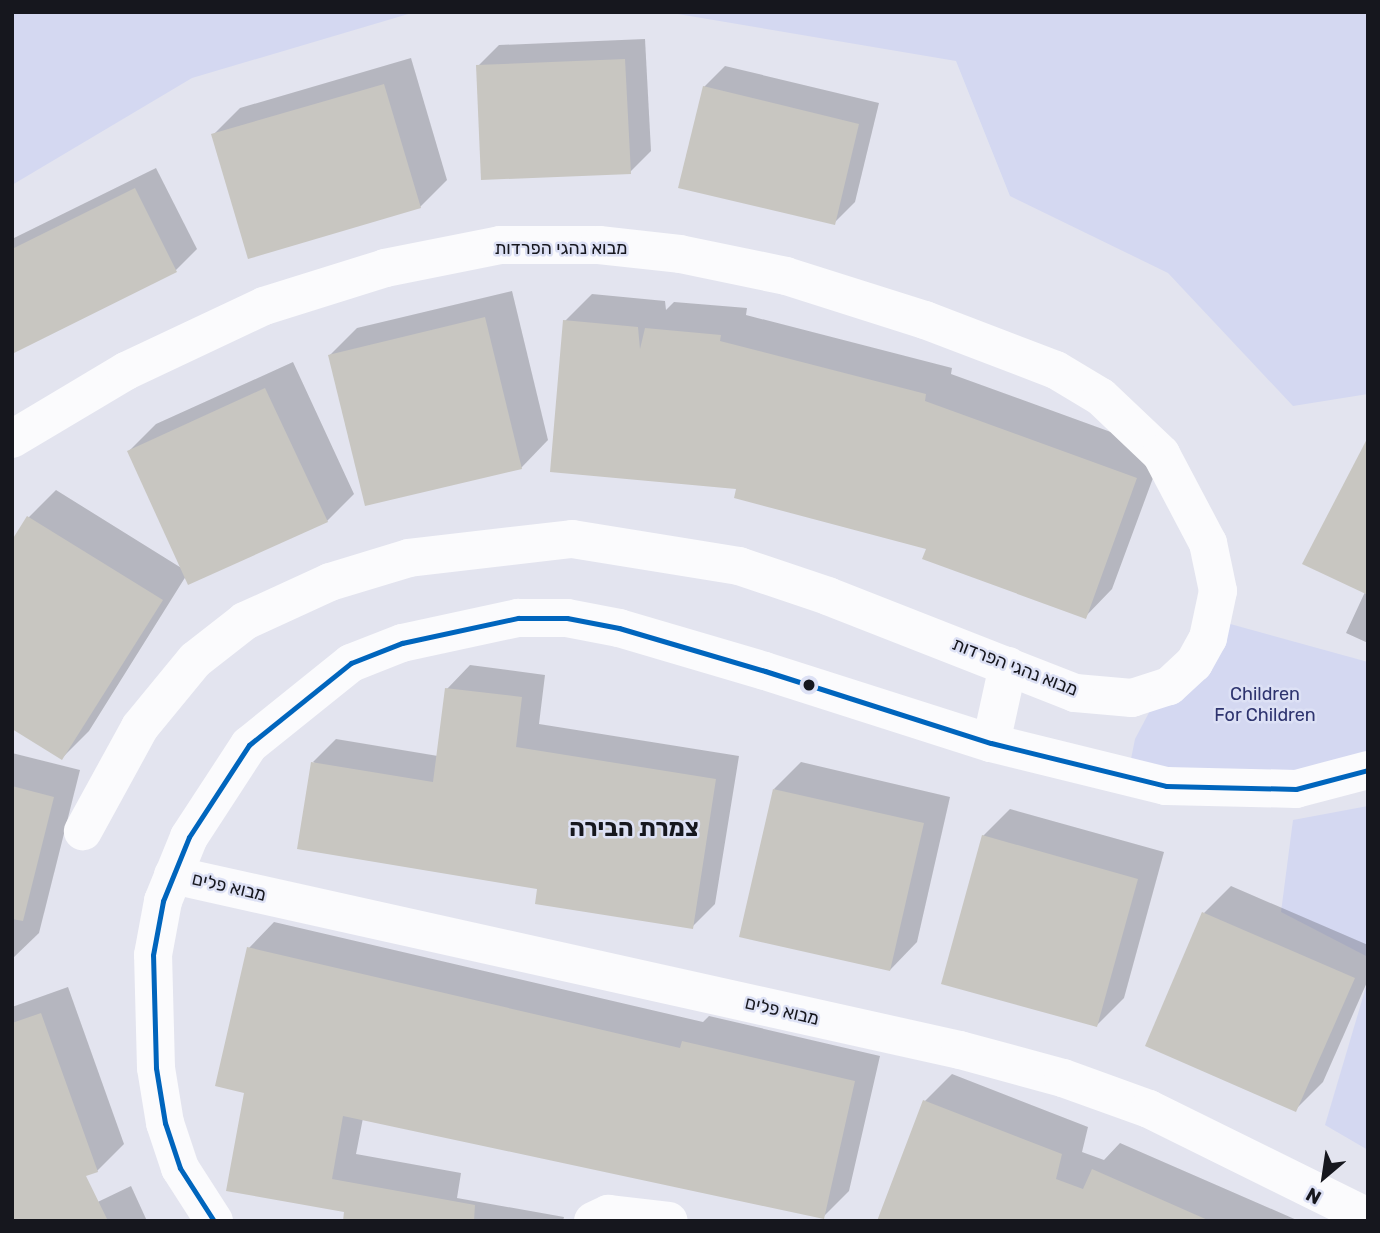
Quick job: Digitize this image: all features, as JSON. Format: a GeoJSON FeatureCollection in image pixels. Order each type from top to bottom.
{"type":"FeatureCollection","features":[{"type":"Feature","properties":{"kind":"street","name":"מבוא נהגי הפרדות"},"geometry":{"type":"LineString","coordinates":[[12,439],[126,371],[264,306],[385,268],[500,245],[599,245],[680,254],[786,276],[925,320],[1056,370],[1101,397],[1161,454],[1208,543],[1218,591],[1208,638],[1194,663],[1169,685],[1132,698],[1075,693],[739,566],[572,539],[492,544],[409,558],[330,582],[245,621],[195,660],[140,727],[83,831]]}},
{"type":"Feature","properties":{"kind":"street"},"geometry":{"type":"LineString","coordinates":[[214,1221],[180,1168],[165,1123],[156,1068],[153,955],[173,875],[188,837],[249,745],[295,704],[351,663],[402,643],[467,626],[518,618],[555,618],[619,628],[991,743],[1166,786],[1296,789],[1368,770]]}},
{"type":"Feature","properties":{"kind":"street"},"geometry":{"type":"LineString","coordinates":[[991,743],[1008,666]]}},
{"type":"Feature","properties":{"kind":"street","name":"מבוא פלים"},"geometry":{"type":"LineString","coordinates":[[173,875],[946,1047],[1063,1078],[1149,1109],[1368,1217]]}},
{"type":"Feature","properties":{"kind":"street"},"geometry":{"type":"LineString","coordinates":[[593,1221],[608,1214],[669,1221]]}},
{"type":"Feature","properties":{"kind":"green space"},"geometry":{"type":"Polygon","coordinates":[[[12,12],[415,12],[192,78],[12,185],[12,12]]]}},
{"type":"Feature","properties":{"kind":"green space"},"geometry":{"type":"Polygon","coordinates":[[[666,12],[1368,12],[1368,394],[1293,406],[1168,273],[1010,196],[956,61],[666,12]]]}},
{"type":"Feature","properties":{"kind":"green space","name":"Children For Children"},"geometry":{"type":"Polygon","coordinates":[[[1223,622],[1368,662],[1368,755],[1278,776],[1130,764],[1135,739],[1153,705],[1223,622]]]}},
{"type":"Feature","properties":{"kind":"green space"},"geometry":{"type":"Polygon","coordinates":[[[1368,806],[1368,957],[1281,912],[1293,820],[1368,806]]]}},
{"type":"Feature","properties":{"kind":"green space"},"geometry":{"type":"Polygon","coordinates":[[[1368,980],[1368,1150],[1325,1125],[1368,980]]]}},
{"type":"Feature","properties":{"kind":"building"},"geometry":{"type":"Polygon","coordinates":[[[625,59],[631,174],[481,180],[476,65],[625,59]]]}},
{"type":"Feature","properties":{"kind":"building"},"geometry":{"type":"Polygon","coordinates":[[[384,84],[421,208],[248,259],[211,134],[384,84]]]}},
{"type":"Feature","properties":{"kind":"building"},"geometry":{"type":"Polygon","coordinates":[[[703,86],[859,124],[835,225],[678,188],[703,86]]]}},
{"type":"Feature","properties":{"kind":"building"},"geometry":{"type":"Polygon","coordinates":[[[135,188],[177,272],[12,354],[12,249],[135,188]]]}},
{"type":"Feature","properties":{"kind":"building"},"geometry":{"type":"Polygon","coordinates":[[[485,317],[522,469],[365,506],[328,355],[485,317]]]}},
{"type":"Feature","properties":{"kind":"building"},"geometry":{"type":"Polygon","coordinates":[[[563,320],[638,327],[640,349],[645,328],[721,335],[720,341],[926,394],[925,401],[1137,478],[1086,619],[922,559],[926,549],[734,498],[736,489],[550,472],[563,320]]]}},
{"type":"Feature","properties":{"kind":"building"},"geometry":{"type":"Polygon","coordinates":[[[265,388],[328,522],[188,585],[127,451],[265,388]]]}},
{"type":"Feature","properties":{"kind":"building"},"geometry":{"type":"Polygon","coordinates":[[[1368,437],[1368,595],[1302,564],[1368,437]]]}},
{"type":"Feature","properties":{"kind":"building"},"geometry":{"type":"Polygon","coordinates":[[[27,516],[163,600],[62,760],[12,729],[12,540],[27,516]]]}},
{"type":"Feature","properties":{"kind":"building"},"geometry":{"type":"Polygon","coordinates":[[[445,688],[522,697],[516,747],[716,779],[693,929],[535,904],[537,889],[297,849],[311,762],[433,782],[445,688]]]}},
{"type":"Feature","properties":{"kind":"building"},"geometry":{"type":"Polygon","coordinates":[[[12,786],[54,797],[23,921],[12,919],[12,786]]]}},
{"type":"Feature","properties":{"kind":"building"},"geometry":{"type":"Polygon","coordinates":[[[773,789],[924,823],[890,971],[739,937],[773,789]]]}},
{"type":"Feature","properties":{"kind":"building"},"geometry":{"type":"Polygon","coordinates":[[[982,835],[1138,879],[1097,1027],[941,984],[982,835]]]}},
{"type":"Feature","properties":{"kind":"building"},"geometry":{"type":"Polygon","coordinates":[[[1202,912],[1355,978],[1296,1112],[1145,1046],[1202,912]]]}},
{"type":"Feature","properties":{"kind":"building"},"geometry":{"type":"Polygon","coordinates":[[[247,947],[680,1048],[682,1041],[855,1081],[824,1219],[343,1116],[332,1179],[475,1205],[474,1221],[343,1221],[344,1212],[226,1191],[244,1093],[215,1086],[247,947]]]}},
{"type":"Feature","properties":{"kind":"building"},"geometry":{"type":"Polygon","coordinates":[[[41,1013],[98,1172],[86,1176],[108,1221],[12,1221],[12,1023],[41,1013]]]}},
{"type":"Feature","properties":{"kind":"building"},"geometry":{"type":"Polygon","coordinates":[[[923,1100],[1062,1154],[1056,1179],[1083,1189],[1092,1169],[1210,1221],[877,1221],[923,1100]]]}},
{"type":"Feature","properties":{"kind":"transit line"},"geometry":{"type":"LineString","coordinates":[[214,1221],[180,1168],[165,1123],[156,1068],[153,955],[163,901],[189,837],[249,745],[351,663],[402,643],[518,618],[567,618],[619,628],[765,671],[991,743],[1166,786],[1296,789],[1368,770]]}},
{"type":"Feature","properties":{"kind":"district","name":"צמרת הבירה"},"geometry":{"type":"Point","coordinates":[634,829]}}]}
